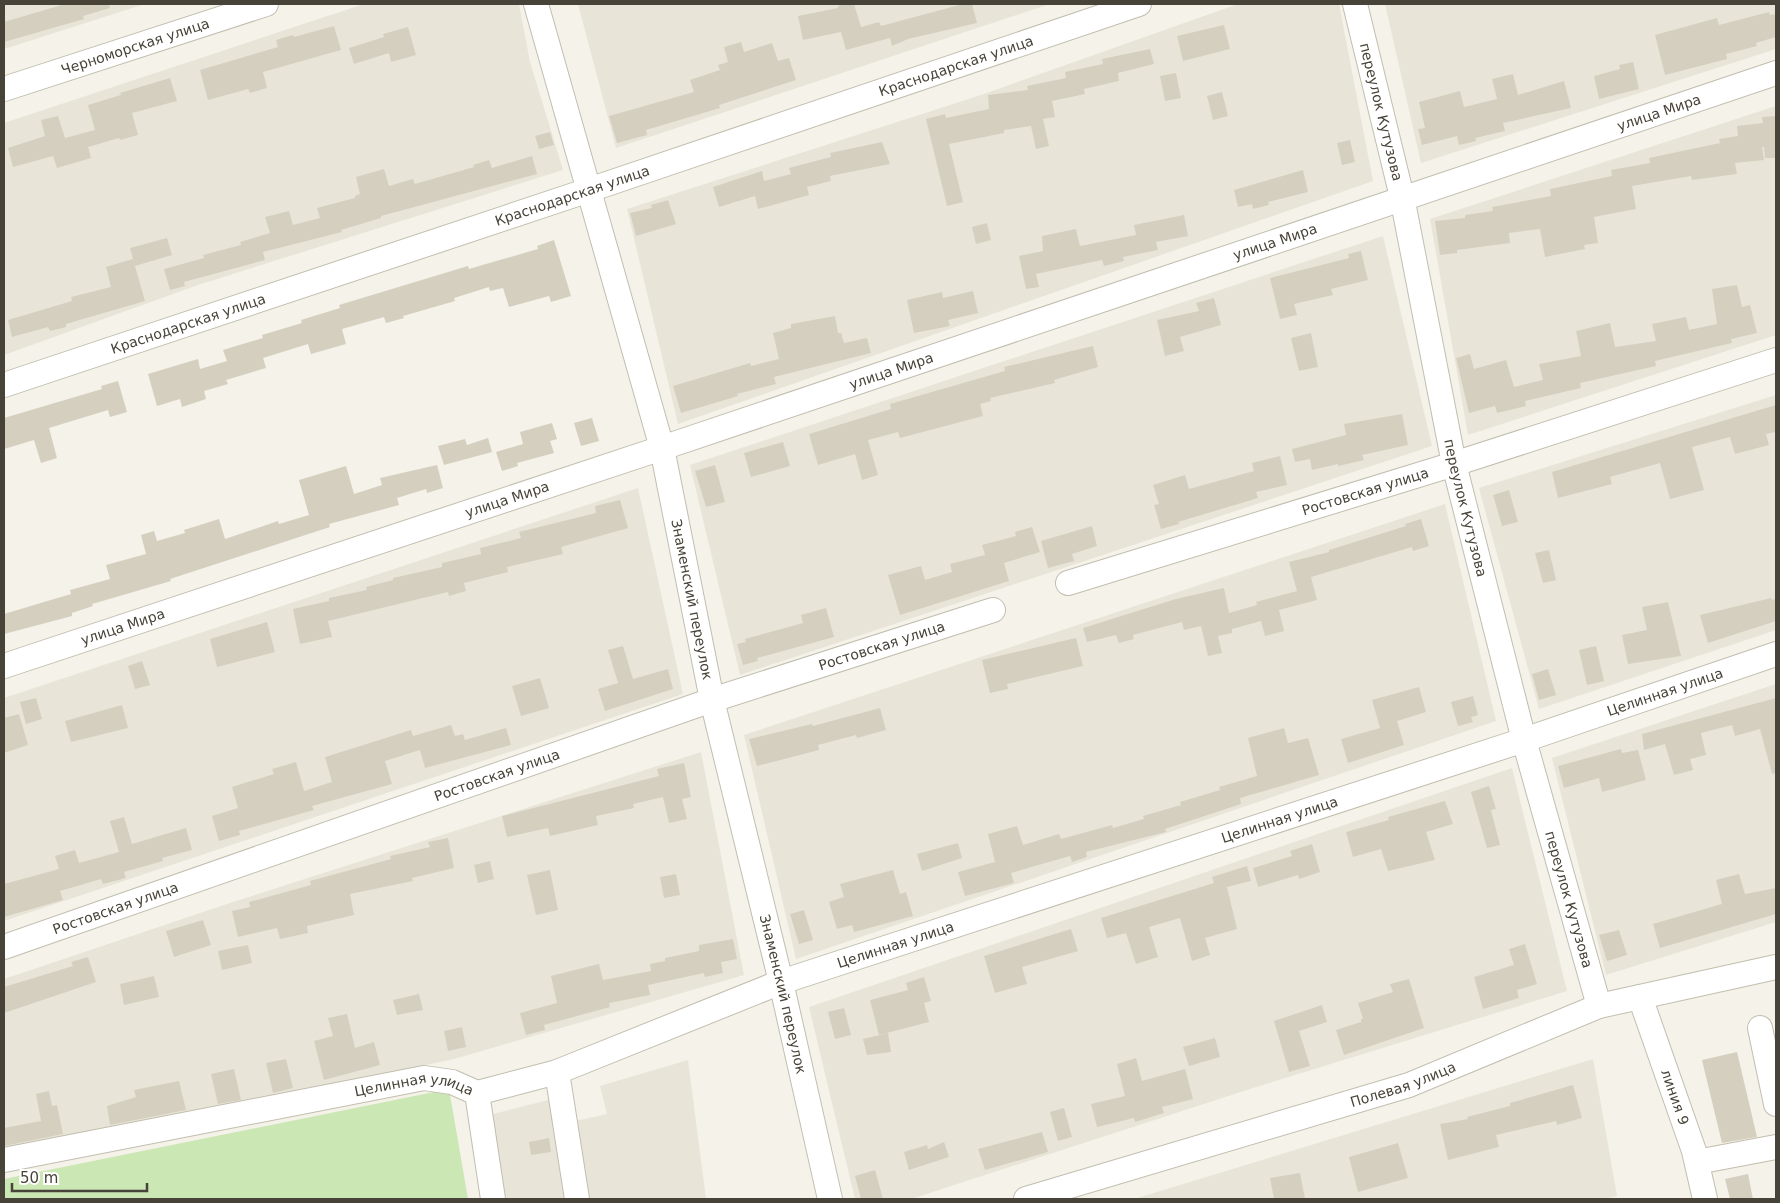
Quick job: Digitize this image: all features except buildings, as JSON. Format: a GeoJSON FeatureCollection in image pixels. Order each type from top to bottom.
{"type":"FeatureCollection","features":[{"type":"Feature","properties":{"kind":"street","name":"Черноморская улица"},"geometry":{"type":"LineString","coordinates":[[4,89],[266,4]]}},
{"type":"Feature","properties":{"kind":"street","name":"Знаменский переулок"},"geometry":{"type":"LineString","coordinates":[[536,4],[662,448],[712,700],[781,982],[830,1199]]}},
{"type":"Feature","properties":{"kind":"street","name":"Краснодарская улица"},"geometry":{"type":"LineString","coordinates":[[4,385],[1139,4]]}},
{"type":"Feature","properties":{"kind":"street","name":"переулок Кутузова"},"geometry":{"type":"LineString","coordinates":[[1355,4],[1402,197],[1454,464],[1524,740],[1599,1006]]}},
{"type":"Feature","properties":{"kind":"street","name":"улица Мира"},"geometry":{"type":"LineString","coordinates":[[4,666],[662,448],[1402,197],[1776,73]]}},
{"type":"Feature","properties":{"kind":"street","name":"Ростовская улица"},"geometry":{"type":"LineString","coordinates":[[1068,583],[1454,464],[1776,360]]}},
{"type":"Feature","properties":{"kind":"street","name":"Ростовская улица"},"geometry":{"type":"LineString","coordinates":[[4,947],[712,700],[993,610]]}},
{"type":"Feature","properties":{"kind":"street","name":"Целинная улица"},"geometry":{"type":"LineString","coordinates":[[4,1160],[424,1078],[452,1082],[477,1093],[557,1072],[781,982],[1524,740],[1776,654]]}},
{"type":"Feature","properties":{"kind":"street","name":"Полевая улица"},"geometry":{"type":"LineString","coordinates":[[1026,1199],[1409,1085],[1599,1006],[1776,967]]}},
{"type":"Feature","properties":{"kind":"street","name":"линия 9"},"geometry":{"type":"LineString","coordinates":[[1640,997],[1696,1162],[1705,1199]]}},
{"type":"Feature","properties":{"kind":"street"},"geometry":{"type":"LineString","coordinates":[[1760,1028],[1776,1104]]}},
{"type":"Feature","properties":{"kind":"street"},"geometry":{"type":"LineString","coordinates":[[557,1072],[577,1199]]}},
{"type":"Feature","properties":{"kind":"street"},"geometry":{"type":"LineString","coordinates":[[477,1093],[493,1199]]}},
{"type":"Feature","properties":{"kind":"street"},"geometry":{"type":"LineString","coordinates":[[1696,1162],[1776,1148]]}},
{"type":"Feature","properties":{"kind":"shaded area"},"geometry":{"type":"Polygon","coordinates":[[[4,4],[145,4],[4,49],[4,4]]]}},
{"type":"Feature","properties":{"kind":"shaded area"},"geometry":{"type":"Polygon","coordinates":[[[364,4],[519,4],[530,62],[563,170],[198,285],[4,355],[4,123],[364,4]]]}},
{"type":"Feature","properties":{"kind":"shaded area"},"geometry":{"type":"Polygon","coordinates":[[[578,4],[1050,4],[616,148],[578,4]]]}},
{"type":"Feature","properties":{"kind":"shaded area"},"geometry":{"type":"Polygon","coordinates":[[[1238,4],[1339,4],[1373,181],[678,424],[627,209],[981,95],[1238,4]]]}},
{"type":"Feature","properties":{"kind":"shaded area"},"geometry":{"type":"Polygon","coordinates":[[[1385,4],[1776,4],[1776,49],[1421,163],[1385,4]]]}},
{"type":"Feature","properties":{"kind":"shaded area"},"geometry":{"type":"Polygon","coordinates":[[[1776,106],[1776,335],[1468,435],[1430,219],[1776,106]]]}},
{"type":"Feature","properties":{"kind":"shaded area"},"geometry":{"type":"Polygon","coordinates":[[[1383,236],[1432,446],[740,675],[690,465],[1383,236]]]}},
{"type":"Feature","properties":{"kind":"shaded area"},"geometry":{"type":"Polygon","coordinates":[[[1776,395],[1776,630],[1539,709],[1479,488],[1776,395]]]}},
{"type":"Feature","properties":{"kind":"shaded area"},"geometry":{"type":"Polygon","coordinates":[[[638,488],[683,694],[4,921],[4,698],[638,488]]]}},
{"type":"Feature","properties":{"kind":"shaded area"},"geometry":{"type":"Polygon","coordinates":[[[1445,504],[1496,721],[796,959],[744,735],[1445,504]]]}},
{"type":"Feature","properties":{"kind":"shaded area"},"geometry":{"type":"Polygon","coordinates":[[[1776,684],[1776,922],[1606,975],[1552,758],[1776,684]]]}},
{"type":"Feature","properties":{"kind":"shaded area"},"geometry":{"type":"Polygon","coordinates":[[[701,752],[744,975],[454,1059],[4,1155],[4,979],[233,902],[701,752]]]}},
{"type":"Feature","properties":{"kind":"shaded area"},"geometry":{"type":"Polygon","coordinates":[[[1512,768],[1567,991],[1253,1088],[911,1199],[855,1199],[809,1007],[1512,768]]]}},
{"type":"Feature","properties":{"kind":"shaded area"},"geometry":{"type":"Polygon","coordinates":[[[1593,1059],[1617,1196],[1603,1199],[1134,1199],[1593,1059]]]}},
{"type":"Feature","properties":{"kind":"shaded area"},"geometry":{"type":"Polygon","coordinates":[[[688,1060],[706,1199],[584,1199],[571,1122],[607,1114],[600,1086],[688,1060]]]}},
{"type":"Feature","properties":{"kind":"shaded area"},"geometry":{"type":"Polygon","coordinates":[[[556,1098],[572,1199],[505,1199],[489,1115],[556,1098]]]}},
{"type":"Feature","properties":{"kind":"green space"},"geometry":{"type":"Polygon","coordinates":[[[449,1089],[468,1199],[4,1199],[4,1179],[449,1089]]]}}]}
